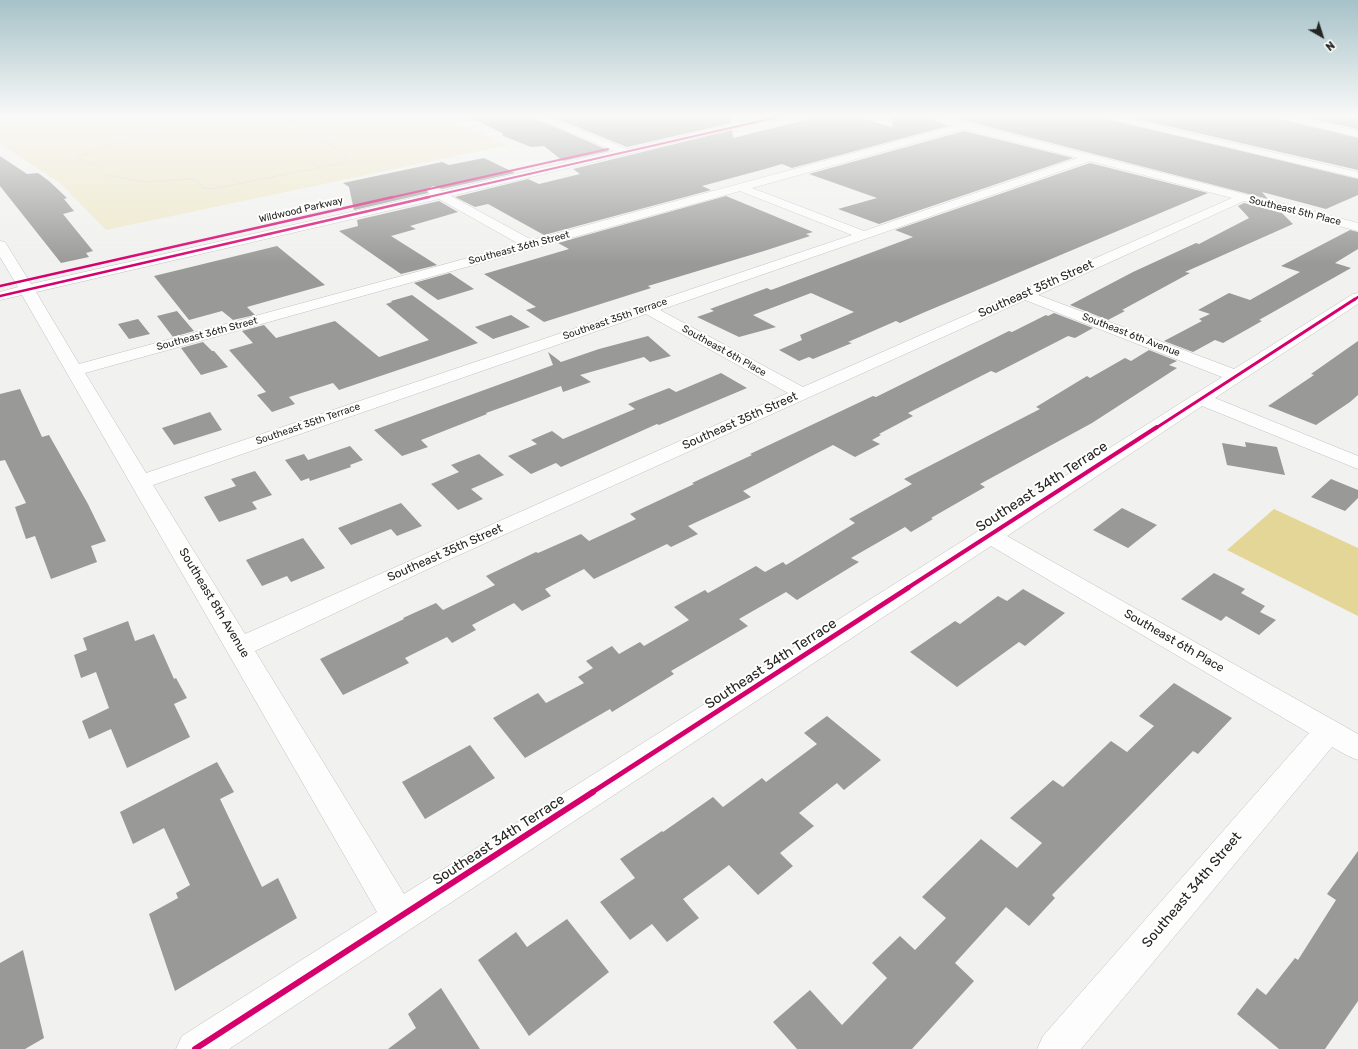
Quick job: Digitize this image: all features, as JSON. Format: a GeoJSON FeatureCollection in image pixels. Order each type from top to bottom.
{"type":"FeatureCollection","features":[{"type":"Feature","properties":{"kind":"street","name":"Wildwood Parkway"},"geometry":{"type":"LineString","coordinates":[[0,296],[24,286],[550,166]]}},
{"type":"Feature","properties":{"kind":"street","name":"Southeast 36th Street"},"geometry":{"type":"LineString","coordinates":[[75,370],[817,166]]}},
{"type":"Feature","properties":{"kind":"street","name":"Southeast 35th Terrace"},"geometry":{"type":"LineString","coordinates":[[141,482],[646,308],[1066,166]]}},
{"type":"Feature","properties":{"kind":"street","name":"Southeast 5th Place"},"geometry":{"type":"LineString","coordinates":[[1119,166],[1358,227]]}},
{"type":"Feature","properties":{"kind":"street"},"geometry":{"type":"LineString","coordinates":[[1318,166],[1358,175]]}},
{"type":"Feature","properties":{"kind":"street"},"geometry":{"type":"LineString","coordinates":[[740,187],[864,235]]}},
{"type":"Feature","properties":{"kind":"street"},"geometry":{"type":"LineString","coordinates":[[436,192],[530,245]]}},
{"type":"Feature","properties":{"kind":"street","name":"Southeast 35th Street"},"geometry":{"type":"LineString","coordinates":[[240,647],[801,393],[1242,198]]}},
{"type":"Feature","properties":{"kind":"street","name":"Southeast 8th Avenue"},"geometry":{"type":"LineString","coordinates":[[0,245],[399,917]]}},
{"type":"Feature","properties":{"kind":"street","name":"Wildwood Parkway"},"geometry":{"type":"LineString","coordinates":[[0,286],[24,286]]}},
{"type":"Feature","properties":{"kind":"street","name":"Southeast 6th Avenue"},"geometry":{"type":"LineString","coordinates":[[1025,295],[1236,376]]}},
{"type":"Feature","properties":{"kind":"street","name":"Southeast 34th Terrace"},"geometry":{"type":"LineString","coordinates":[[195,1049],[1358,297]]}},
{"type":"Feature","properties":{"kind":"street","name":"Southeast 6th Place"},"geometry":{"type":"LineString","coordinates":[[646,308],[801,393]]}},
{"type":"Feature","properties":{"kind":"street"},"geometry":{"type":"LineString","coordinates":[[1200,399],[1358,463]]}},
{"type":"Feature","properties":{"kind":"street","name":"Southeast 6th Place"},"geometry":{"type":"LineString","coordinates":[[989,535],[1358,748]]}},
{"type":"Feature","properties":{"kind":"street","name":"Southeast 34th Street"},"geometry":{"type":"LineString","coordinates":[[1056,1049],[1328,731]]}},
{"type":"Feature","properties":{"kind":"path"},"geometry":{"type":"LineString","coordinates":[[98,166],[106,175],[146,182],[192,179],[198,180],[204,188],[212,189],[328,166]]}},
{"type":"Feature","properties":{"kind":"shaded area"},"geometry":{"type":"Polygon","coordinates":[[[34,166],[409,166],[106,230],[60,183],[34,166]]]}},
{"type":"Feature","properties":{"kind":"shaded area"},"geometry":{"type":"Polygon","coordinates":[[[1274,509],[1358,548],[1358,616],[1227,550],[1274,509]]]}},
{"type":"Feature","properties":{"kind":"building"},"geometry":{"type":"Polygon","coordinates":[[[0,166],[15,166],[27,174],[38,173],[49,181],[67,198],[64,199],[74,211],[63,214],[93,251],[86,253],[89,257],[61,263],[0,186],[0,166]]]}},
{"type":"Feature","properties":{"kind":"building"},"geometry":{"type":"Polygon","coordinates":[[[423,166],[500,166],[515,173],[442,189],[433,186],[427,190],[428,193],[354,210],[349,187],[343,183],[423,166]]]}},
{"type":"Feature","properties":{"kind":"building"},"geometry":{"type":"Polygon","coordinates":[[[585,166],[775,166],[702,186],[711,190],[544,235],[488,204],[475,207],[455,197],[528,179],[539,184],[580,174],[573,169],[585,166]]]}},
{"type":"Feature","properties":{"kind":"building"},"geometry":{"type":"Polygon","coordinates":[[[787,166],[800,166],[792,168],[787,166]]]}},
{"type":"Feature","properties":{"kind":"building"},"geometry":{"type":"Polygon","coordinates":[[[838,166],[1050,166],[879,224],[838,209],[877,198],[809,174],[838,166]]]}},
{"type":"Feature","properties":{"kind":"building"},"geometry":{"type":"Polygon","coordinates":[[[1081,166],[1102,166],[1208,193],[900,323],[896,321],[848,342],[852,343],[813,359],[809,357],[799,361],[779,350],[802,340],[800,335],[854,312],[811,293],[753,315],[776,327],[739,337],[697,317],[714,311],[710,309],[767,288],[771,290],[913,237],[895,230],[1081,166]]]}},
{"type":"Feature","properties":{"kind":"building"},"geometry":{"type":"Polygon","coordinates":[[[1140,166],[1303,166],[1358,179],[1358,195],[1326,209],[1262,192],[1268,199],[1140,166]]]}},
{"type":"Feature","properties":{"kind":"building"},"geometry":{"type":"Polygon","coordinates":[[[1340,166],[1358,166],[1358,170],[1340,166]]]}},
{"type":"Feature","properties":{"kind":"building"},"geometry":{"type":"Polygon","coordinates":[[[726,196],[813,232],[806,234],[810,236],[648,286],[651,288],[544,322],[526,310],[536,307],[484,274],[569,249],[558,243],[726,196]]]}},
{"type":"Feature","properties":{"kind":"building"},"geometry":{"type":"Polygon","coordinates":[[[439,201],[458,212],[410,226],[416,229],[391,236],[437,265],[401,274],[339,231],[358,226],[357,220],[439,201]]]}},
{"type":"Feature","properties":{"kind":"building"},"geometry":{"type":"Polygon","coordinates":[[[1244,203],[1282,213],[1293,224],[1185,272],[1190,273],[1122,310],[1125,311],[1108,320],[1070,305],[1133,272],[1196,243],[1199,244],[1249,218],[1238,206],[1244,203]]]}},
{"type":"Feature","properties":{"kind":"building"},"geometry":{"type":"Polygon","coordinates":[[[1350,230],[1358,232],[1358,249],[1335,263],[1351,268],[1259,320],[1262,321],[1223,343],[1215,340],[1193,352],[1164,341],[1202,321],[1199,319],[1210,314],[1198,310],[1229,293],[1250,300],[1300,272],[1281,266],[1350,230]]]}},
{"type":"Feature","properties":{"kind":"building"},"geometry":{"type":"Polygon","coordinates":[[[277,246],[325,285],[247,307],[255,315],[233,320],[222,311],[189,320],[154,276],[277,246]]]}},
{"type":"Feature","properties":{"kind":"building"},"geometry":{"type":"Polygon","coordinates":[[[450,273],[474,289],[438,300],[414,283],[450,273]]]}},
{"type":"Feature","properties":{"kind":"building"},"geometry":{"type":"Polygon","coordinates":[[[412,295],[478,343],[339,390],[333,383],[289,397],[295,404],[272,412],[257,395],[266,392],[229,350],[253,343],[242,331],[264,325],[276,338],[335,321],[379,357],[429,340],[386,304],[412,295]]]}},
{"type":"Feature","properties":{"kind":"building"},"geometry":{"type":"Polygon","coordinates":[[[177,311],[194,331],[173,337],[157,316],[177,311]]]}},
{"type":"Feature","properties":{"kind":"building"},"geometry":{"type":"Polygon","coordinates":[[[1054,313],[1093,328],[1075,338],[1068,336],[996,373],[991,371],[908,413],[913,416],[879,434],[881,435],[872,440],[880,444],[855,457],[833,445],[743,491],[751,497],[688,526],[698,534],[671,547],[667,544],[594,579],[584,569],[545,589],[551,596],[522,611],[514,603],[472,625],[476,630],[452,643],[447,637],[405,658],[409,663],[343,695],[320,659],[436,603],[443,610],[495,585],[486,576],[536,552],[538,553],[581,534],[589,541],[636,519],[630,514],[752,455],[750,454],[873,396],[876,397],[1009,331],[1012,332],[1046,315],[1048,316],[1054,313]]]}},
{"type":"Feature","properties":{"kind":"building"},"geometry":{"type":"Polygon","coordinates":[[[511,315],[530,327],[493,339],[475,327],[511,315]]]}},
{"type":"Feature","properties":{"kind":"building"},"geometry":{"type":"Polygon","coordinates":[[[138,319],[150,334],[129,339],[118,324],[138,319]]]}},
{"type":"Feature","properties":{"kind":"building"},"geometry":{"type":"Polygon","coordinates":[[[648,336],[671,356],[650,362],[644,357],[580,375],[591,382],[563,392],[561,386],[486,413],[487,414],[421,440],[428,447],[402,456],[374,430],[553,365],[548,352],[561,362],[599,349],[648,336]]]}},
{"type":"Feature","properties":{"kind":"building"},"geometry":{"type":"Polygon","coordinates":[[[1358,341],[1358,395],[1350,402],[1316,425],[1268,406],[1314,375],[1311,374],[1358,341]]]}},
{"type":"Feature","properties":{"kind":"building"},"geometry":{"type":"Polygon","coordinates":[[[203,342],[212,351],[214,351],[228,367],[201,375],[181,348],[203,342]]]}},
{"type":"Feature","properties":{"kind":"building"},"geometry":{"type":"Polygon","coordinates":[[[1149,350],[1177,361],[1169,365],[1177,368],[1092,423],[980,484],[985,487],[931,518],[933,519],[911,532],[905,527],[851,558],[859,562],[797,600],[786,592],[739,619],[748,626],[671,671],[674,674],[612,712],[610,709],[525,758],[493,718],[538,693],[546,703],[584,683],[578,677],[593,668],[586,661],[612,646],[619,654],[640,642],[644,646],[689,620],[674,607],[705,590],[708,593],[756,566],[765,572],[783,562],[786,565],[855,523],[849,519],[912,484],[904,479],[1040,409],[1036,407],[1087,376],[1090,378],[1125,358],[1131,361],[1149,350]]]}},
{"type":"Feature","properties":{"kind":"building"},"geometry":{"type":"Polygon","coordinates":[[[721,373],[747,388],[659,425],[657,424],[561,467],[556,463],[531,474],[508,456],[537,444],[531,440],[552,431],[563,439],[635,409],[628,404],[669,388],[676,392],[721,373]]]}},
{"type":"Feature","properties":{"kind":"building"},"geometry":{"type":"Polygon","coordinates":[[[20,389],[42,437],[49,435],[88,504],[106,541],[91,546],[97,562],[51,579],[35,536],[26,539],[15,507],[26,503],[5,460],[0,461],[0,394],[20,389]]]}},
{"type":"Feature","properties":{"kind":"building"},"geometry":{"type":"Polygon","coordinates":[[[210,412],[222,430],[174,445],[162,428],[210,412]]]}},
{"type":"Feature","properties":{"kind":"building"},"geometry":{"type":"Polygon","coordinates":[[[1245,442],[1277,447],[1285,475],[1227,465],[1222,443],[1246,447],[1245,442]]]}},
{"type":"Feature","properties":{"kind":"building"},"geometry":{"type":"Polygon","coordinates":[[[350,446],[363,460],[350,465],[351,467],[310,481],[309,478],[301,481],[285,460],[304,454],[308,460],[350,446]]]}},
{"type":"Feature","properties":{"kind":"building"},"geometry":{"type":"Polygon","coordinates":[[[479,454],[504,475],[471,489],[483,499],[458,510],[431,484],[459,472],[451,465],[479,454]]]}},
{"type":"Feature","properties":{"kind":"building"},"geometry":{"type":"Polygon","coordinates":[[[255,471],[272,495],[252,502],[257,509],[219,522],[204,497],[236,486],[231,479],[255,471]]]}},
{"type":"Feature","properties":{"kind":"building"},"geometry":{"type":"Polygon","coordinates":[[[1331,479],[1358,490],[1358,498],[1345,511],[1311,497],[1331,479]]]}},
{"type":"Feature","properties":{"kind":"building"},"geometry":{"type":"Polygon","coordinates":[[[401,503],[422,526],[397,536],[391,529],[351,545],[338,528],[401,503]]]}},
{"type":"Feature","properties":{"kind":"building"},"geometry":{"type":"Polygon","coordinates":[[[1122,508],[1157,525],[1128,548],[1093,530],[1122,508]]]}},
{"type":"Feature","properties":{"kind":"building"},"geometry":{"type":"Polygon","coordinates":[[[303,538],[325,568],[291,582],[287,576],[262,586],[246,560],[303,538]]]}},
{"type":"Feature","properties":{"kind":"building"},"geometry":{"type":"Polygon","coordinates":[[[1214,573],[1245,589],[1241,593],[1265,606],[1260,612],[1276,620],[1259,635],[1226,616],[1221,621],[1181,599],[1214,573]]]}},
{"type":"Feature","properties":{"kind":"building"},"geometry":{"type":"Polygon","coordinates":[[[1023,589],[1065,613],[1025,646],[1019,642],[957,687],[910,652],[955,621],[960,624],[998,596],[1007,601],[1023,589]]]}},
{"type":"Feature","properties":{"kind":"building"},"geometry":{"type":"Polygon","coordinates":[[[128,621],[135,641],[154,634],[174,679],[176,678],[187,698],[174,704],[190,737],[127,768],[111,729],[89,739],[82,721],[109,708],[96,672],[81,678],[74,655],[87,650],[83,638],[128,621]]]}},
{"type":"Feature","properties":{"kind":"building"},"geometry":{"type":"Polygon","coordinates":[[[1174,683],[1232,718],[1198,754],[1193,751],[1052,895],[1055,898],[1029,926],[1006,907],[955,963],[974,981],[912,1049],[797,1049],[773,1022],[810,990],[842,1025],[887,978],[872,963],[900,936],[915,950],[946,918],[922,897],[981,839],[1017,868],[1042,843],[1010,818],[1053,780],[1063,787],[1111,741],[1127,752],[1154,726],[1139,716],[1174,683]]]}},
{"type":"Feature","properties":{"kind":"building"},"geometry":{"type":"Polygon","coordinates":[[[827,716],[881,760],[844,790],[837,783],[799,813],[814,826],[780,853],[793,866],[758,895],[729,865],[683,899],[699,918],[667,942],[652,924],[630,940],[600,902],[635,878],[620,859],[662,831],[663,832],[713,797],[723,807],[762,778],[766,782],[817,744],[804,733],[827,716]]]}},
{"type":"Feature","properties":{"kind":"building"},"geometry":{"type":"Polygon","coordinates":[[[470,745],[495,778],[425,819],[402,782],[470,745]]]}},
{"type":"Feature","properties":{"kind":"building"},"geometry":{"type":"Polygon","coordinates":[[[217,762],[234,792],[220,799],[262,887],[278,878],[297,918],[175,991],[149,914],[178,898],[176,893],[190,885],[164,828],[133,844],[120,812],[217,762]]]}},
{"type":"Feature","properties":{"kind":"building"},"geometry":{"type":"Polygon","coordinates":[[[1358,851],[1358,1001],[1325,1049],[1279,1049],[1237,1014],[1257,988],[1266,995],[1295,958],[1298,960],[1336,900],[1327,894],[1358,851]]]}},
{"type":"Feature","properties":{"kind":"building"},"geometry":{"type":"Polygon","coordinates":[[[567,919],[609,972],[529,1036],[478,960],[516,932],[527,947],[567,919]]]}},
{"type":"Feature","properties":{"kind":"building"},"geometry":{"type":"Polygon","coordinates":[[[23,950],[44,1038],[25,1049],[0,1049],[0,963],[23,950]]]}},
{"type":"Feature","properties":{"kind":"building"},"geometry":{"type":"Polygon","coordinates":[[[441,988],[480,1049],[388,1049],[416,1028],[408,1014],[441,988]]]}},
{"type":"Feature","properties":{"kind":"cycle path"},"geometry":{"type":"LineString","coordinates":[[0,286],[533,166]]}},
{"type":"Feature","properties":{"kind":"cycle path"},"geometry":{"type":"LineString","coordinates":[[0,296],[565,166]]}},
{"type":"Feature","properties":{"kind":"cycle path"},"geometry":{"type":"LineString","coordinates":[[195,1049],[1358,297]]}}]}
